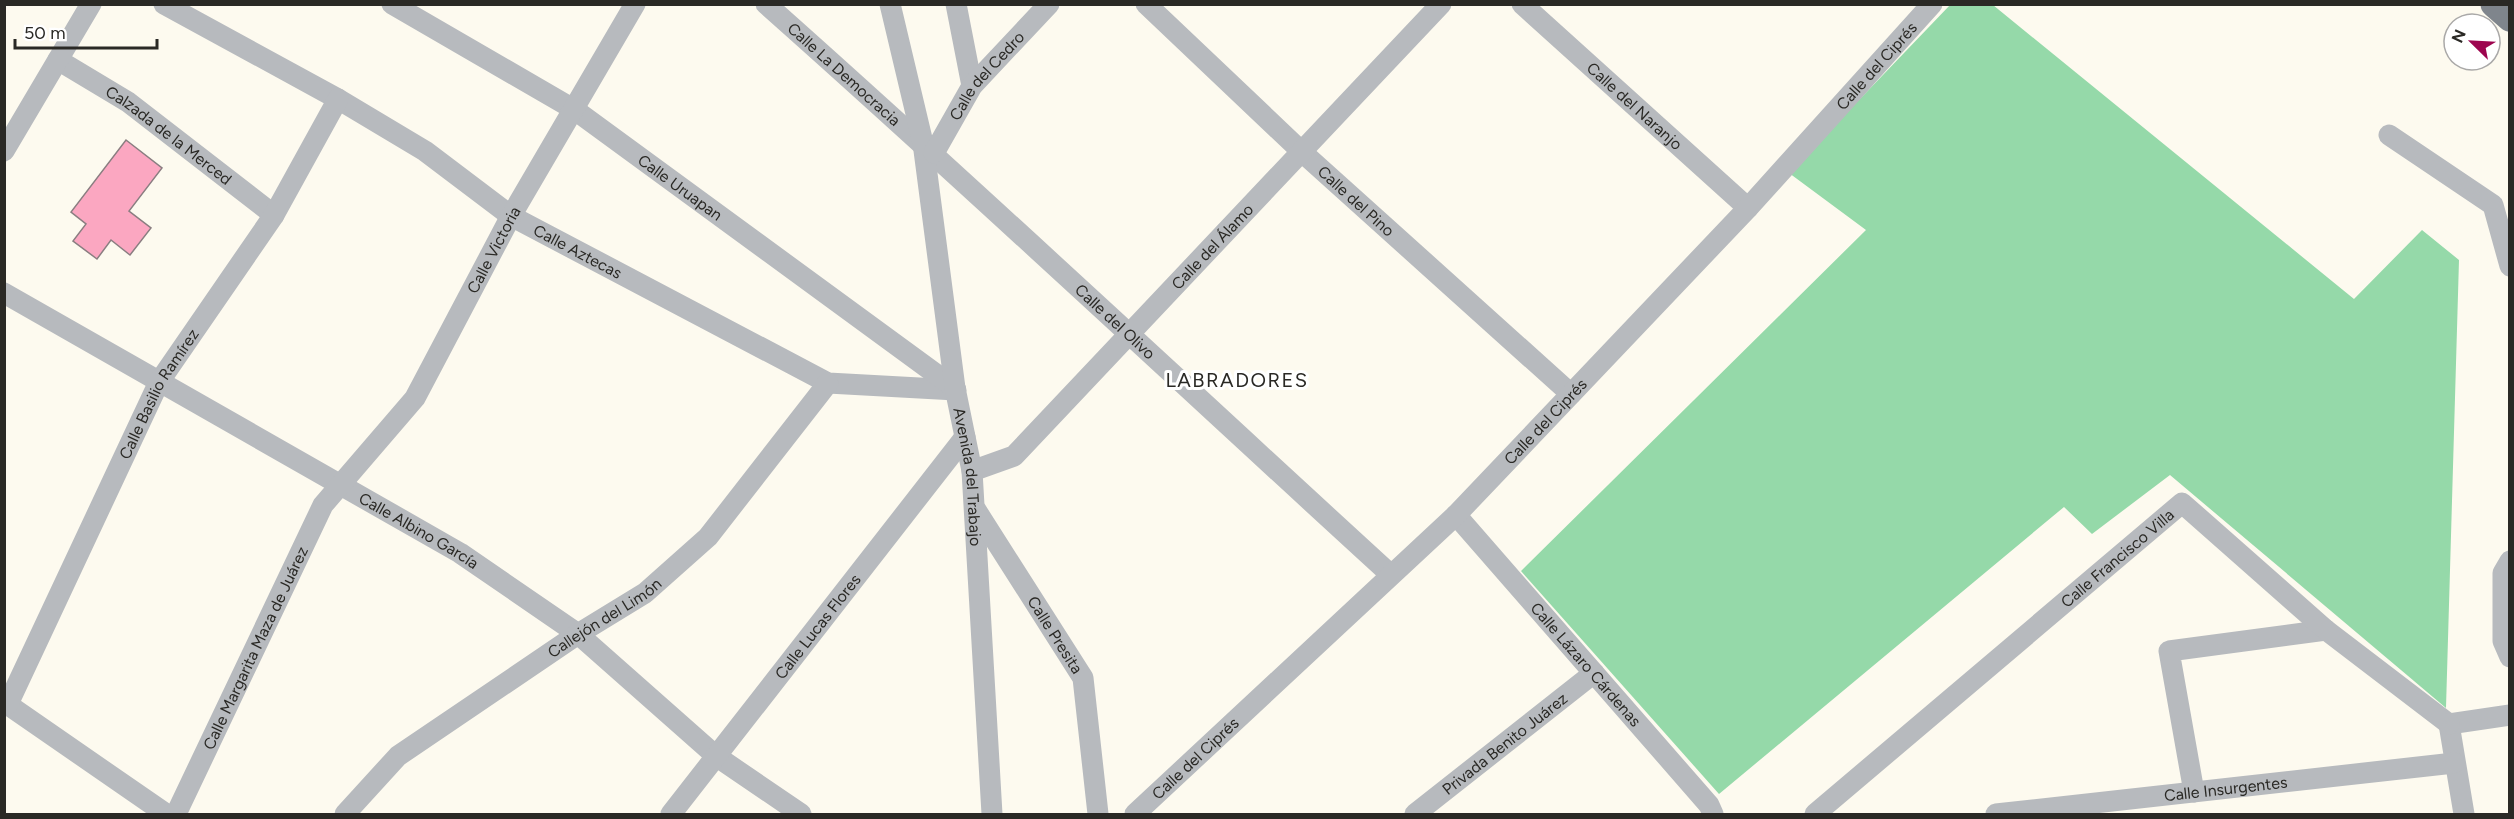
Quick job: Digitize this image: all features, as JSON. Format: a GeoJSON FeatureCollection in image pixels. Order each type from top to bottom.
{"type":"FeatureCollection","features":[{"type":"Feature","properties":{"kind":"main road"},"geometry":{"type":"LineString","coordinates":[[2494,4],[2510,18]]}},
{"type":"Feature","properties":{"kind":"street"},"geometry":{"type":"LineString","coordinates":[[4,151],[91,4]]}},
{"type":"Feature","properties":{"kind":"street","name":"Calle Aztecas"},"geometry":{"type":"LineString","coordinates":[[164,4],[338,99],[425,151],[511,216],[828,383],[956,389]]}},
{"type":"Feature","properties":{"kind":"street","name":"Calle Uruapan"},"geometry":{"type":"LineString","coordinates":[[392,4],[575,110],[956,389]]}},
{"type":"Feature","properties":{"kind":"street","name":"Calle Victoria"},"geometry":{"type":"LineString","coordinates":[[340,485],[415,398],[511,216],[635,4]]}},
{"type":"Feature","properties":{"kind":"street","name":"Calle La Democracia"},"geometry":{"type":"LineString","coordinates":[[766,4],[928,148]]}},
{"type":"Feature","properties":{"kind":"street","name":"Avenida del Trabajo"},"geometry":{"type":"LineString","coordinates":[[890,4],[928,148],[956,389],[972,471],[992,814]]}},
{"type":"Feature","properties":{"kind":"street"},"geometry":{"type":"LineString","coordinates":[[956,4],[972,86]]}},
{"type":"Feature","properties":{"kind":"street","name":"Calle del Cedro"},"geometry":{"type":"LineString","coordinates":[[928,148],[972,86],[1049,4]]}},
{"type":"Feature","properties":{"kind":"street","name":"Calle del Pino"},"geometry":{"type":"LineString","coordinates":[[1146,4],[1302,152],[1571,394]]}},
{"type":"Feature","properties":{"kind":"street","name":"Calle del Álamo"},"geometry":{"type":"LineString","coordinates":[[972,471],[1014,456],[1441,4]]}},
{"type":"Feature","properties":{"kind":"street","name":"Calle del Naranjo"},"geometry":{"type":"LineString","coordinates":[[1522,4],[1748,207]]}},
{"type":"Feature","properties":{"kind":"street","name":"Calle del Ciprés"},"geometry":{"type":"LineString","coordinates":[[1136,814],[1390,574],[1456,515],[1748,207],[1932,4]]}},
{"type":"Feature","properties":{"kind":"street","name":"Calzada de la Merced"},"geometry":{"type":"LineString","coordinates":[[58,60],[128,102],[274,215]]}},
{"type":"Feature","properties":{"kind":"street","name":"Calle Basilio Ramírez"},"geometry":{"type":"LineString","coordinates":[[6,703],[159,382],[274,215],[338,99]]}},
{"type":"Feature","properties":{"kind":"street"},"geometry":{"type":"LineString","coordinates":[[2390,135],[2493,205],[2510,266]]}},
{"type":"Feature","properties":{"kind":"street","name":"Calle del Olivo"},"geometry":{"type":"LineString","coordinates":[[928,148],[1129,336],[1390,574]]}},
{"type":"Feature","properties":{"kind":"street","name":"Calle Albino García"},"geometry":{"type":"LineString","coordinates":[[4,294],[460,553],[578,634],[716,756],[801,814]]}},
{"type":"Feature","properties":{"kind":"street","name":"Callejón del Limón"},"geometry":{"type":"LineString","coordinates":[[345,814],[398,756],[578,634],[645,593],[708,537],[828,383]]}},
{"type":"Feature","properties":{"kind":"street","name":"Calle Lucas Flores"},"geometry":{"type":"LineString","coordinates":[[670,814],[965,437]]}},
{"type":"Feature","properties":{"kind":"street","name":"Calle Margarita Maza de Juárez"},"geometry":{"type":"LineString","coordinates":[[176,814],[323,505],[340,485]]}},
{"type":"Feature","properties":{"kind":"street","name":"Calle Francisco Villa"},"geometry":{"type":"LineString","coordinates":[[1815,814],[2182,503],[2326,630],[2449,724]]}},
{"type":"Feature","properties":{"kind":"street","name":"Calle Presita"},"geometry":{"type":"LineString","coordinates":[[974,507],[1083,678],[1098,814]]}},
{"type":"Feature","properties":{"kind":"street","name":"Calle Lázaro Cárdenas"},"geometry":{"type":"LineString","coordinates":[[1456,515],[1594,673],[1707,811]]}},
{"type":"Feature","properties":{"kind":"street"},"geometry":{"type":"LineString","coordinates":[[2510,561],[2503,573],[2503,641],[2510,657]]}},
{"type":"Feature","properties":{"kind":"street"},"geometry":{"type":"LineString","coordinates":[[2194,792],[2169,651],[2326,630]]}},
{"type":"Feature","properties":{"kind":"street","name":"Privada Benito Juárez"},"geometry":{"type":"LineString","coordinates":[[1415,814],[1594,673]]}},
{"type":"Feature","properties":{"kind":"street"},"geometry":{"type":"LineString","coordinates":[[6,703],[166,814]]}},
{"type":"Feature","properties":{"kind":"street"},"geometry":{"type":"LineString","coordinates":[[2464,814],[2449,724],[2510,715]]}},
{"type":"Feature","properties":{"kind":"street","name":"Calle Insurgentes"},"geometry":{"type":"LineString","coordinates":[[1996,814],[2122,807],[2194,792],[2454,763]]}},
{"type":"Feature","properties":{"kind":"green space"},"geometry":{"type":"Polygon","coordinates":[[[1950,5],[1993,5],[2354,299],[2422,230],[2459,260],[2446,708],[2170,475],[2092,534],[2064,507],[1719,794],[1521,571],[1866,230],[1789,173],[1950,5]]]}},
{"type":"Feature","properties":{"kind":"building"},"geometry":{"type":"Polygon","coordinates":[[[126,140],[162,168],[129,211],[151,228],[130,255],[111,240],[97,259],[73,241],[86,224],[71,212],[126,140]]]}},
{"type":"Feature","properties":{"kind":"district","name":"LABRADORES"},"geometry":{"type":"Point","coordinates":[1237,380]}}]}
